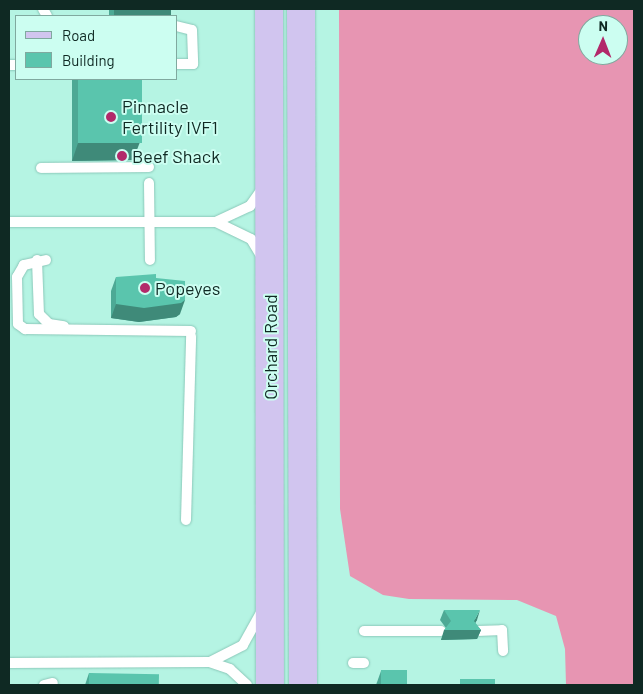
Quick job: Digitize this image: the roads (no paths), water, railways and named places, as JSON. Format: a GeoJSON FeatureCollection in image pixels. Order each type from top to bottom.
{"type":"FeatureCollection","features":[{"type":"Feature","properties":{"kind":"main road","name":"Orchard Road"},"geometry":{"type":"LineString","coordinates":[[269,9],[270,685]]}},
{"type":"Feature","properties":{"kind":"main road","name":"Orchard Road"},"geometry":{"type":"LineString","coordinates":[[302,9],[303,685]]}},
{"type":"Feature","properties":{"kind":"lane"},"geometry":{"type":"LineString","coordinates":[[178,26],[192,30],[193,64],[178,64]]}},
{"type":"Feature","properties":{"kind":"lane"},"geometry":{"type":"LineString","coordinates":[[40,168],[149,167]]}},
{"type":"Feature","properties":{"kind":"lane"},"geometry":{"type":"LineString","coordinates":[[9,222],[216,222],[250,206],[270,169]]}},
{"type":"Feature","properties":{"kind":"lane"},"geometry":{"type":"LineString","coordinates":[[149,183],[150,260]]}},
{"type":"Feature","properties":{"kind":"lane"},"geometry":{"type":"LineString","coordinates":[[216,222],[251,239],[270,275]]}},
{"type":"Feature","properties":{"kind":"lane"},"geometry":{"type":"LineString","coordinates":[[42,260],[39,314],[49,324],[191,331],[35,332],[18,324],[17,277],[24,265],[42,260]]}},
{"type":"Feature","properties":{"kind":"lane"},"geometry":{"type":"LineString","coordinates":[[186,520],[191,331]]}},
{"type":"Feature","properties":{"kind":"lane"},"geometry":{"type":"LineString","coordinates":[[210,662],[243,645],[270,593]]}},
{"type":"Feature","properties":{"kind":"lane"},"geometry":{"type":"LineString","coordinates":[[477,630],[502,630],[503,651]]}},
{"type":"Feature","properties":{"kind":"lane"},"geometry":{"type":"LineString","coordinates":[[364,631],[440,631]]}},
{"type":"Feature","properties":{"kind":"lane"},"geometry":{"type":"LineString","coordinates":[[9,663],[210,662],[230,669],[247,685]]}},
{"type":"Feature","properties":{"kind":"place","name":"Pinnacle Fertility IVF1"},"geometry":{"type":"Point","coordinates":[111,117]}},
{"type":"Feature","properties":{"kind":"place","name":"Beef Shack"},"geometry":{"type":"Point","coordinates":[122,156]}},
{"type":"Feature","properties":{"kind":"place","name":"Popeyes"},"geometry":{"type":"Point","coordinates":[145,288]}}]}
